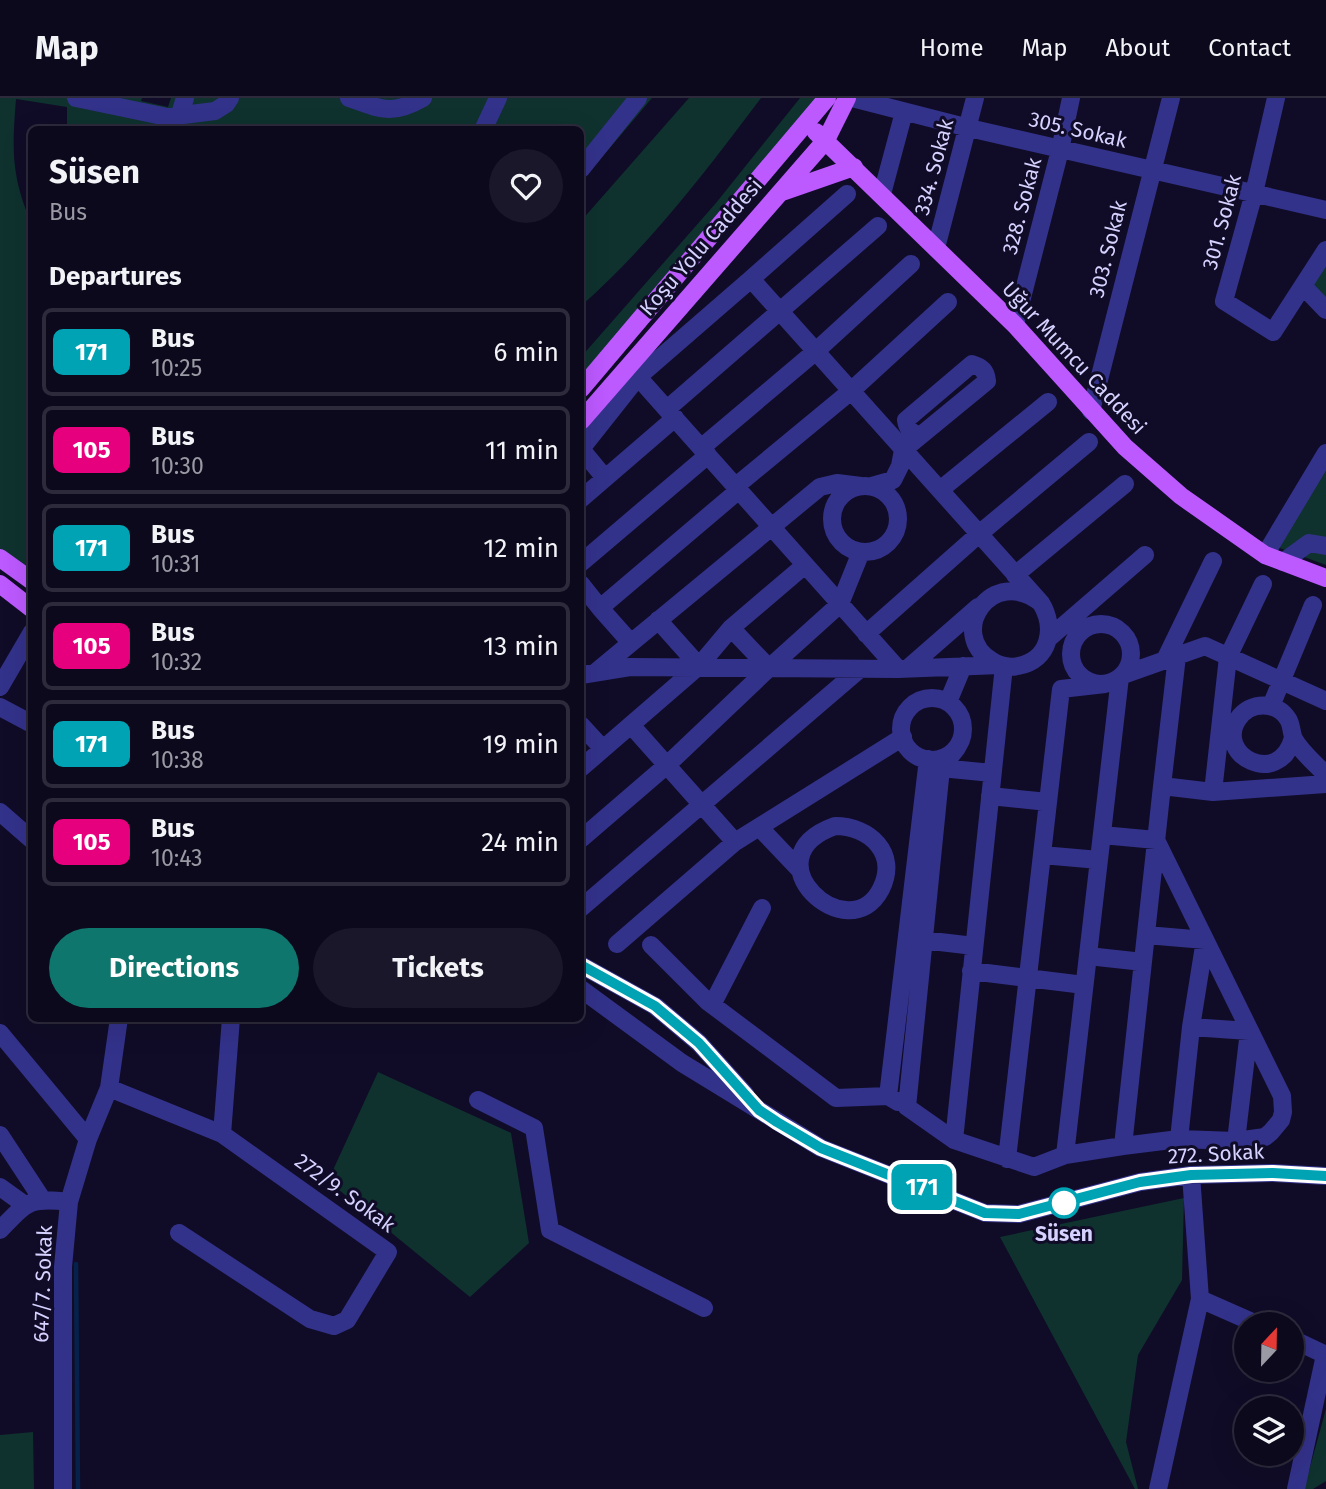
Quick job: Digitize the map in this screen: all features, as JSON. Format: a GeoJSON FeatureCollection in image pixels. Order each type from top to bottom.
{"type":"FeatureCollection","features":[{"type":"Feature","properties":{"kind":"main road"},"geometry":{"type":"LineString","coordinates":[[793,141],[807,131],[821,136],[829,98]]}},
{"type":"Feature","properties":{"kind":"main road","name":"Koşu Yolu Caddesi"},"geometry":{"type":"LineString","coordinates":[[584,385],[829,98]]}},
{"type":"Feature","properties":{"kind":"main road","name":"Koşu Yolu Caddesi"},"geometry":{"type":"LineString","coordinates":[[584,418],[778,193],[850,98]]}},
{"type":"Feature","properties":{"kind":"main road","name":"Uğur Mumcu Caddesi"},"geometry":{"type":"LineString","coordinates":[[821,136],[1015,324],[1125,447],[1181,496],[1265,555],[1326,578]]}},
{"type":"Feature","properties":{"kind":"main road"},"geometry":{"type":"LineString","coordinates":[[778,193],[854,167]]}},
{"type":"Feature","properties":{"kind":"main road"},"geometry":{"type":"LineString","coordinates":[[0,558],[28,578]]}},
{"type":"Feature","properties":{"kind":"main road"},"geometry":{"type":"LineString","coordinates":[[0,584],[28,605]]}},
{"type":"Feature","properties":{"kind":"street"},"geometry":{"type":"LineString","coordinates":[[76,98],[167,117],[215,111],[230,98]]}},
{"type":"Feature","properties":{"kind":"street"},"geometry":{"type":"LineString","coordinates":[[348,98],[384,110],[407,107],[423,98]]}},
{"type":"Feature","properties":{"kind":"street"},"geometry":{"type":"LineString","coordinates":[[485,126],[498,98]]}},
{"type":"Feature","properties":{"kind":"street"},"geometry":{"type":"LineString","coordinates":[[584,165],[638,98]]}},
{"type":"Feature","properties":{"kind":"street","name":"305. Sokak"},"geometry":{"type":"LineString","coordinates":[[850,98],[1060,150],[1326,210]]}},
{"type":"Feature","properties":{"kind":"street","name":"334. Sokak"},"geometry":{"type":"LineString","coordinates":[[936,248],[975,98]]}},
{"type":"Feature","properties":{"kind":"street","name":"328. Sokak"},"geometry":{"type":"LineString","coordinates":[[1015,324],[1071,98]]}},
{"type":"Feature","properties":{"kind":"street","name":"303. Sokak"},"geometry":{"type":"LineString","coordinates":[[1091,411],[1171,98]]}},
{"type":"Feature","properties":{"kind":"street","name":"301. Sokak"},"geometry":{"type":"LineString","coordinates":[[1276,98],[1254,193],[1224,301],[1273,332],[1303,286]]}},
{"type":"Feature","properties":{"kind":"street"},"geometry":{"type":"LineString","coordinates":[[882,194],[904,112]]}},
{"type":"Feature","properties":{"kind":"street"},"geometry":{"type":"LineString","coordinates":[[584,445],[638,377],[847,194]]}},
{"type":"Feature","properties":{"kind":"street"},"geometry":{"type":"LineString","coordinates":[[584,496],[878,226]]}},
{"type":"Feature","properties":{"kind":"street"},"geometry":{"type":"LineString","coordinates":[[1326,250],[1303,286],[1326,310]]}},
{"type":"Feature","properties":{"kind":"street"},"geometry":{"type":"LineString","coordinates":[[584,560],[911,264]]}},
{"type":"Feature","properties":{"kind":"street"},"geometry":{"type":"LineString","coordinates":[[751,279],[1041,603],[1050,626],[1049,638],[1036,659]]}},
{"type":"Feature","properties":{"kind":"street"},"geometry":{"type":"LineString","coordinates":[[600,608],[851,391],[948,302]]}},
{"type":"Feature","properties":{"kind":"street"},"geometry":{"type":"LineString","coordinates":[[588,673],[631,643],[820,487],[837,483],[866,486],[883,491],[891,498],[897,508],[896,531],[890,541],[881,548],[861,552],[842,543],[832,525],[832,514],[841,495],[866,486],[893,480],[904,450],[987,382],[986,372],[972,364],[889,434]]}},
{"type":"Feature","properties":{"kind":"street"},"geometry":{"type":"LineString","coordinates":[[638,377],[866,634],[902,669]]}},
{"type":"Feature","properties":{"kind":"street"},"geometry":{"type":"LineString","coordinates":[[940,490],[1048,402]]}},
{"type":"Feature","properties":{"kind":"street"},"geometry":{"type":"LineString","coordinates":[[906,420],[912,433],[920,436]]}},
{"type":"Feature","properties":{"kind":"street"},"geometry":{"type":"LineString","coordinates":[[866,634],[1089,442]]}},
{"type":"Feature","properties":{"kind":"street"},"geometry":{"type":"LineString","coordinates":[[584,452],[606,478]]}},
{"type":"Feature","properties":{"kind":"street"},"geometry":{"type":"LineString","coordinates":[[1265,555],[1326,453]]}},
{"type":"Feature","properties":{"kind":"street"},"geometry":{"type":"LineString","coordinates":[[1016,575],[1125,484]]}},
{"type":"Feature","properties":{"kind":"street"},"geometry":{"type":"LineString","coordinates":[[1283,562],[1309,543],[1326,547]]}},
{"type":"Feature","properties":{"kind":"street"},"geometry":{"type":"LineString","coordinates":[[584,835],[667,765],[840,604],[861,552]]}},
{"type":"Feature","properties":{"kind":"street"},"geometry":{"type":"LineString","coordinates":[[1049,638],[1145,555]]}},
{"type":"Feature","properties":{"kind":"street"},"geometry":{"type":"LineString","coordinates":[[1123,1146],[1162,786],[1171,658],[1213,561]]}},
{"type":"Feature","properties":{"kind":"street"},"geometry":{"type":"LineString","coordinates":[[584,765],[699,666],[731,628],[805,565]]}},
{"type":"Feature","properties":{"kind":"street"},"geometry":{"type":"LineString","coordinates":[[1213,792],[1227,727],[1228,657],[1263,584]]}},
{"type":"Feature","properties":{"kind":"street"},"geometry":{"type":"LineString","coordinates":[[584,588],[631,643]]}},
{"type":"Feature","properties":{"kind":"street"},"geometry":{"type":"LineString","coordinates":[[902,669],[994,594],[1006,590],[1019,591],[1031,595],[1041,603]]}},
{"type":"Feature","properties":{"kind":"street"},"geometry":{"type":"LineString","coordinates":[[984,602],[973,625],[974,638],[979,650],[988,659],[1002,666]]}},
{"type":"Feature","properties":{"kind":"street"},"geometry":{"type":"LineString","coordinates":[[1065,1154],[1102,835],[1116,679],[1131,657],[1131,647],[1120,630],[1090,602]]}},
{"type":"Feature","properties":{"kind":"street"},"geometry":{"type":"LineString","coordinates":[[1270,706],[1313,605]]}},
{"type":"Feature","properties":{"kind":"street"},"geometry":{"type":"LineString","coordinates":[[658,620],[699,666]]}},
{"type":"Feature","properties":{"kind":"street"},"geometry":{"type":"LineString","coordinates":[[1112,625],[1091,624],[1075,636],[1071,646],[1070,656],[1078,674],[1095,684],[1116,679],[1205,646],[1326,701]]}},
{"type":"Feature","properties":{"kind":"street"},"geometry":{"type":"LineString","coordinates":[[731,628],[769,668]]}},
{"type":"Feature","properties":{"kind":"street"},"geometry":{"type":"LineString","coordinates":[[1,684],[28,639]]}},
{"type":"Feature","properties":{"kind":"street"},"geometry":{"type":"LineString","coordinates":[[588,673],[630,667],[699,666],[860,669],[1012,667],[1025,665],[1071,646]]}},
{"type":"Feature","properties":{"kind":"street"},"geometry":{"type":"LineString","coordinates":[[948,702],[963,666]]}},
{"type":"Feature","properties":{"kind":"street"},"geometry":{"type":"LineString","coordinates":[[954,1140],[1002,666]]}},
{"type":"Feature","properties":{"kind":"street"},"geometry":{"type":"LineString","coordinates":[[584,905],[860,669]]}},
{"type":"Feature","properties":{"kind":"street"},"geometry":{"type":"LineString","coordinates":[[1007,1159],[1061,689],[1116,679]]}},
{"type":"Feature","properties":{"kind":"street"},"geometry":{"type":"LineString","coordinates":[[888,1096],[935,764],[957,748],[963,728],[956,708],[948,702],[928,698],[911,706],[902,723],[903,737],[911,750],[935,764],[992,773]]}},
{"type":"Feature","properties":{"kind":"street"},"geometry":{"type":"LineString","coordinates":[[1227,727],[1255,706],[1270,706],[1283,712],[1289,720],[1293,738],[1326,775]]}},
{"type":"Feature","properties":{"kind":"street"},"geometry":{"type":"LineString","coordinates":[[0,707],[28,722]]}},
{"type":"Feature","properties":{"kind":"street"},"geometry":{"type":"LineString","coordinates":[[631,725],[735,842]]}},
{"type":"Feature","properties":{"kind":"street"},"geometry":{"type":"LineString","coordinates":[[1227,727],[1236,748],[1251,762],[1260,764],[1278,761],[1290,747],[1293,738]]}},
{"type":"Feature","properties":{"kind":"street"},"geometry":{"type":"LineString","coordinates":[[584,728],[603,749]]}},
{"type":"Feature","properties":{"kind":"street"},"geometry":{"type":"LineString","coordinates":[[617,944],[735,842],[903,737]]}},
{"type":"Feature","properties":{"kind":"street"},"geometry":{"type":"LineString","coordinates":[[907,1107],[923,940],[935,764]]}},
{"type":"Feature","properties":{"kind":"street"},"geometry":{"type":"LineString","coordinates":[[1162,786],[1213,792],[1326,783]]}},
{"type":"Feature","properties":{"kind":"street"},"geometry":{"type":"LineString","coordinates":[[990,796],[1048,802]]}},
{"type":"Feature","properties":{"kind":"street"},"geometry":{"type":"LineString","coordinates":[[0,812],[28,836]]}},
{"type":"Feature","properties":{"kind":"street"},"geometry":{"type":"LineString","coordinates":[[759,827],[799,869],[813,895],[825,904],[849,910],[861,908],[872,901],[885,877],[886,863],[882,850],[863,830],[850,826],[835,826],[820,831],[809,841],[801,854],[799,869]]}},
{"type":"Feature","properties":{"kind":"street"},"geometry":{"type":"LineString","coordinates":[[1102,835],[1156,840]]}},
{"type":"Feature","properties":{"kind":"street"},"geometry":{"type":"LineString","coordinates":[[652,945],[712,1005],[836,1098],[888,1096],[954,1140],[1007,1159],[1034,1167],[1065,1154],[1123,1146],[1179,1139],[1236,1141],[1265,1137],[1277,1127],[1283,1112],[1282,1096],[1156,840]]}},
{"type":"Feature","properties":{"kind":"street"},"geometry":{"type":"LineString","coordinates":[[1042,855],[1099,860]]}},
{"type":"Feature","properties":{"kind":"street"},"geometry":{"type":"LineString","coordinates":[[712,1005],[762,908]]}},
{"type":"Feature","properties":{"kind":"street"},"geometry":{"type":"LineString","coordinates":[[1146,935],[1205,940]]}},
{"type":"Feature","properties":{"kind":"street"},"geometry":{"type":"LineString","coordinates":[[923,940],[974,946]]}},
{"type":"Feature","properties":{"kind":"street"},"geometry":{"type":"LineString","coordinates":[[1179,1139],[1191,1027],[1205,940]]}},
{"type":"Feature","properties":{"kind":"street"},"geometry":{"type":"LineString","coordinates":[[1088,956],[1143,962]]}},
{"type":"Feature","properties":{"kind":"street","name":"272. Sokak"},"geometry":{"type":"LineString","coordinates":[[584,967],[655,1006],[699,1043],[759,1110]]}},
{"type":"Feature","properties":{"kind":"street"},"geometry":{"type":"LineString","coordinates":[[971,971],[1084,985]]}},
{"type":"Feature","properties":{"kind":"street","name":"272. Sokak"},"geometry":{"type":"LineString","coordinates":[[584,991],[682,1063],[821,1148],[985,1213],[1019,1214],[1140,1182],[1191,1175],[1273,1173],[1326,1176]]}},
{"type":"Feature","properties":{"kind":"street","name":"647/7. Sokak"},"geometry":{"type":"LineString","coordinates":[[63,1489],[63,1267],[69,1202],[88,1139],[109,1088],[119,1022]]}},
{"type":"Feature","properties":{"kind":"street"},"geometry":{"type":"LineString","coordinates":[[222,1134],[232,1022]]}},
{"type":"Feature","properties":{"kind":"street"},"geometry":{"type":"LineString","coordinates":[[1191,1027],[1249,1031]]}},
{"type":"Feature","properties":{"kind":"street"},"geometry":{"type":"LineString","coordinates":[[1236,1141],[1249,1031]]}},
{"type":"Feature","properties":{"kind":"street"},"geometry":{"type":"LineString","coordinates":[[0,1033],[88,1139]]}},
{"type":"Feature","properties":{"kind":"street","name":"272/9. Sokak"},"geometry":{"type":"LineString","coordinates":[[109,1088],[222,1134],[388,1252],[347,1320],[334,1325],[310,1319],[179,1233]]}},
{"type":"Feature","properties":{"kind":"street"},"geometry":{"type":"LineString","coordinates":[[478,1100],[534,1128],[550,1230],[705,1308]]}},
{"type":"Feature","properties":{"kind":"street"},"geometry":{"type":"LineString","coordinates":[[0,1135],[43,1199]]}},
{"type":"Feature","properties":{"kind":"street"},"geometry":{"type":"LineString","coordinates":[[1158,1489],[1200,1299],[1191,1175]]}},
{"type":"Feature","properties":{"kind":"street"},"geometry":{"type":"LineString","coordinates":[[0,1187],[25,1205]]}},
{"type":"Feature","properties":{"kind":"street"},"geometry":{"type":"LineString","coordinates":[[0,1230],[25,1205],[43,1199],[69,1202]]}},
{"type":"Feature","properties":{"kind":"street"},"geometry":{"type":"LineString","coordinates":[[1200,1299],[1234,1314]]}},
{"type":"Feature","properties":{"kind":"street"},"geometry":{"type":"LineString","coordinates":[[1296,1489],[1325,1355],[1304,1345]]}},
{"type":"Feature","properties":{"kind":"green space"},"geometry":{"type":"Polygon","coordinates":[[[0,98],[142,98],[141,101],[168,107],[171,98],[652,98],[584,178],[584,126],[67,126],[67,107],[16,99],[15,163],[20,192],[28,215],[28,572],[0,551],[0,98]]]}},
{"type":"Feature","properties":{"kind":"green space"},"geometry":{"type":"Polygon","coordinates":[[[689,98],[761,98],[654,233],[584,303],[584,218],[689,98]]]}},
{"type":"Feature","properties":{"kind":"green space"},"geometry":{"type":"Polygon","coordinates":[[[800,98],[817,98],[584,380],[584,354],[716,203],[800,98]]]}},
{"type":"Feature","properties":{"kind":"green space"},"geometry":{"type":"Polygon","coordinates":[[[1326,250],[1326,310],[1303,286],[1326,250]]]}},
{"type":"Feature","properties":{"kind":"green space"},"geometry":{"type":"Polygon","coordinates":[[[1326,458],[1326,565],[1277,547],[1326,458]]]}},
{"type":"Feature","properties":{"kind":"green space"},"geometry":{"type":"Polygon","coordinates":[[[378,1072],[511,1133],[529,1243],[470,1297],[328,1181],[378,1072]]]}},
{"type":"Feature","properties":{"kind":"green space"},"geometry":{"type":"Polygon","coordinates":[[[1184,1198],[1182,1280],[1138,1355],[1126,1442],[1138,1489],[1135,1489],[1000,1237],[1184,1198]]]}},
{"type":"Feature","properties":{"kind":"green space"},"geometry":{"type":"Polygon","coordinates":[[[1326,1409],[1326,1481],[1313,1489],[1304,1489],[1326,1409]]]}},
{"type":"Feature","properties":{"kind":"green space"},"geometry":{"type":"Polygon","coordinates":[[[33,1432],[34,1489],[0,1489],[0,1435],[33,1432]]]}},
{"type":"Feature","properties":{"kind":"waterway"},"geometry":{"type":"LineString","coordinates":[[76,1264],[78,1489]]}},
{"type":"Feature","properties":{"kind":"bus line","name":"171"},"geometry":{"type":"LineString","coordinates":[[584,967],[655,1006],[699,1043],[759,1110],[777,1122],[821,1148],[985,1213],[1019,1214],[1140,1182],[1191,1175],[1273,1173],[1326,1176]]}},
{"type":"Feature","properties":{"kind":"place","name":"Süsen"},"geometry":{"type":"Point","coordinates":[1064,1203]}}]}
